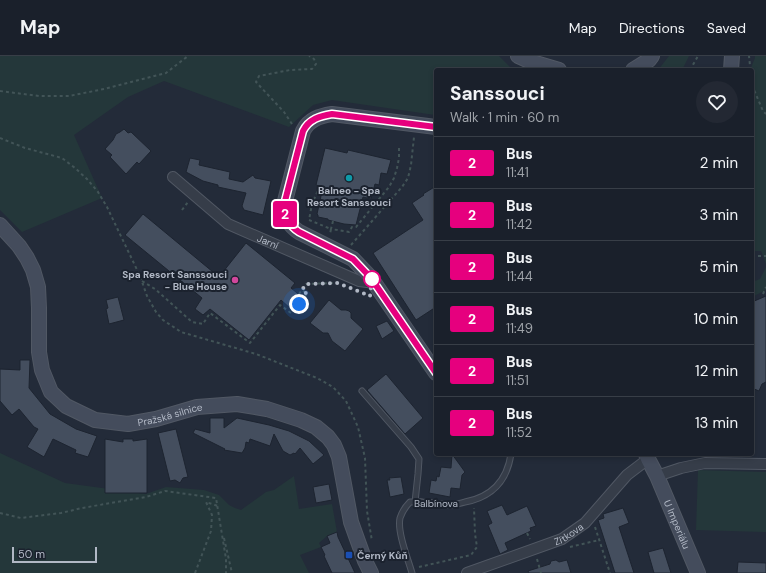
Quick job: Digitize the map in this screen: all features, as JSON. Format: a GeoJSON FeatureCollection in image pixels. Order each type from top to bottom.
{"type":"FeatureCollection","features":[{"type":"Feature","properties":{"kind":"street"},"geometry":{"type":"LineString","coordinates":[[518,56],[552,68]]}},
{"type":"Feature","properties":{"kind":"street"},"geometry":{"type":"LineString","coordinates":[[636,68],[649,60],[652,56]]}},
{"type":"Feature","properties":{"kind":"street"},"geometry":{"type":"LineString","coordinates":[[731,68],[732,56]]}},
{"type":"Feature","properties":{"kind":"street"},"geometry":{"type":"LineString","coordinates":[[434,127],[332,114],[323,115],[316,118],[305,126],[303,131],[285,201],[285,213],[294,229],[353,259],[364,270],[375,283],[434,370]]}},
{"type":"Feature","properties":{"kind":"street","name":"Jarní"},"geometry":{"type":"LineString","coordinates":[[173,177],[228,224],[359,281],[375,283]]}},
{"type":"Feature","properties":{"kind":"street","name":"Pražská silnice"},"geometry":{"type":"LineString","coordinates":[[0,225],[19,246],[33,270],[38,287],[39,352],[42,370],[51,392],[66,406],[95,420],[128,424],[156,419],[197,406],[237,404],[267,409],[301,420],[316,427],[328,437],[334,445],[339,458],[351,522],[365,561],[371,573]]}},
{"type":"Feature","properties":{"kind":"street","name":"U Imperiálu"},"geometry":{"type":"LineString","coordinates":[[647,457],[657,476],[698,573]]}},
{"type":"Feature","properties":{"kind":"street","name":"Zítkova"},"geometry":{"type":"LineString","coordinates":[[467,573],[562,539],[585,523],[627,475],[647,457]]}},
{"type":"Feature","properties":{"kind":"street"},"geometry":{"type":"LineString","coordinates":[[657,476],[705,463],[766,464]]}},
{"type":"Feature","properties":{"kind":"lane"},"geometry":{"type":"LineString","coordinates":[[362,392],[411,447],[419,459],[415,502]]}},
{"type":"Feature","properties":{"kind":"lane","name":"Balbínova"},"geometry":{"type":"LineString","coordinates":[[411,571],[401,535],[400,520],[404,508],[410,502],[453,505],[477,500],[488,494],[502,480],[511,456]]}},
{"type":"Feature","properties":{"kind":"path"},"geometry":{"type":"LineString","coordinates":[[0,91],[39,96],[69,96],[104,89],[166,73],[188,56]]}},
{"type":"Feature","properties":{"kind":"path"},"geometry":{"type":"LineString","coordinates":[[294,127],[284,112],[256,82],[259,76],[290,70],[312,69],[316,64],[314,59],[309,56]]}},
{"type":"Feature","properties":{"kind":"path"},"geometry":{"type":"LineString","coordinates":[[691,68],[698,56]]}},
{"type":"Feature","properties":{"kind":"path"},"geometry":{"type":"LineString","coordinates":[[749,56],[750,68]]}},
{"type":"Feature","properties":{"kind":"path"},"geometry":{"type":"LineString","coordinates":[[754,90],[763,111],[766,114]]}},
{"type":"Feature","properties":{"kind":"path"},"geometry":{"type":"LineString","coordinates":[[350,246],[402,187],[408,178],[414,145],[414,124]]}},
{"type":"Feature","properties":{"kind":"path"},"geometry":{"type":"LineString","coordinates":[[0,138],[25,148],[62,158],[75,168],[94,188],[101,197],[115,223],[142,281],[147,296],[156,312],[163,320],[182,332],[256,354],[317,378],[333,387],[346,401],[358,427],[363,448],[366,470],[367,511],[374,547]]}},
{"type":"Feature","properties":{"kind":"path"},"geometry":{"type":"LineString","coordinates":[[320,186],[312,204],[309,220],[331,229],[349,232],[352,227],[356,227],[389,187],[397,168],[399,148]]}},
{"type":"Feature","properties":{"kind":"path"},"geometry":{"type":"LineString","coordinates":[[182,210],[188,201]]}},
{"type":"Feature","properties":{"kind":"path"},"geometry":{"type":"LineString","coordinates":[[324,233],[330,236],[333,221]]}},
{"type":"Feature","properties":{"kind":"path"},"geometry":{"type":"LineString","coordinates":[[754,256],[766,256]]}},
{"type":"Feature","properties":{"kind":"path"},"geometry":{"type":"LineString","coordinates":[[142,281],[155,288],[192,322],[203,324],[210,313],[250,343],[280,305],[291,313],[307,294],[302,290]]}},
{"type":"Feature","properties":{"kind":"path"},"geometry":{"type":"LineString","coordinates":[[299,294],[306,284],[338,283]]}},
{"type":"Feature","properties":{"kind":"path"},"geometry":{"type":"LineString","coordinates":[[763,294],[766,287]]}},
{"type":"Feature","properties":{"kind":"path"},"geometry":{"type":"LineString","coordinates":[[0,513],[21,518],[61,513],[146,497],[165,491],[216,498],[232,573]]}},
{"type":"Feature","properties":{"kind":"path"},"geometry":{"type":"LineString","coordinates":[[195,573],[211,531],[212,515],[206,502],[218,506]]}},
{"type":"Feature","properties":{"kind":"path"},"geometry":{"type":"LineString","coordinates":[[218,506],[226,558],[226,573]]}},
{"type":"Feature","properties":{"kind":"path"},"geometry":{"type":"LineString","coordinates":[[411,571],[471,555],[477,547],[474,510]]}},
{"type":"Feature","properties":{"kind":"path"},"geometry":{"type":"LineString","coordinates":[[594,522],[610,573]]}},
{"type":"Feature","properties":{"kind":"shaded area"},"geometry":{"type":"Polygon","coordinates":[[[0,56],[499,56],[511,68],[434,68],[434,115],[332,100],[313,105],[289,127],[164,81],[128,97],[74,135],[102,198],[22,232],[0,210],[0,56]]]}},
{"type":"Feature","properties":{"kind":"shaded area"},"geometry":{"type":"Polygon","coordinates":[[[669,56],[689,56],[683,68],[660,68],[669,56]]]}},
{"type":"Feature","properties":{"kind":"shaded area"},"geometry":{"type":"Polygon","coordinates":[[[755,56],[766,56],[766,264],[761,251],[754,251],[754,68],[751,68],[755,56]]]}},
{"type":"Feature","properties":{"kind":"shaded area"},"geometry":{"type":"Polygon","coordinates":[[[766,267],[766,290],[754,296],[754,281],[760,279],[766,267]]]}},
{"type":"Feature","properties":{"kind":"shaded area"},"geometry":{"type":"Polygon","coordinates":[[[0,453],[65,483],[146,494],[166,487],[204,490],[219,495],[229,505],[241,510],[266,492],[274,490],[294,476],[299,509],[332,504],[337,532],[327,536],[319,543],[321,547],[300,555],[309,573],[0,573],[0,453]]]}},
{"type":"Feature","properties":{"kind":"shaded area"},"geometry":{"type":"Polygon","coordinates":[[[698,470],[766,472],[766,532],[696,530],[698,470]]]}},
{"type":"Feature","properties":{"kind":"building"},"geometry":{"type":"Polygon","coordinates":[[[124,129],[128,133],[131,132],[151,151],[139,164],[137,162],[126,174],[110,157],[112,155],[105,149],[116,134],[124,129]]]}},
{"type":"Feature","properties":{"kind":"building","name":"Balneo - Spa Resort Sanssouci"},"geometry":{"type":"Polygon","coordinates":[[[325,148],[347,153],[348,150],[391,160],[387,174],[381,173],[379,185],[375,184],[371,199],[363,197],[356,225],[344,224],[318,217],[317,214],[323,187],[316,185],[325,148]]]}},
{"type":"Feature","properties":{"kind":"building"},"geometry":{"type":"Polygon","coordinates":[[[190,158],[200,160],[199,165],[230,172],[229,179],[243,182],[253,175],[255,178],[271,181],[263,215],[244,210],[242,206],[246,193],[218,187],[218,185],[203,181],[186,172],[190,158]]]}},
{"type":"Feature","properties":{"kind":"building"},"geometry":{"type":"Polygon","coordinates":[[[434,187],[434,308],[416,320],[373,253],[423,220],[412,203],[424,195],[423,194],[434,187]]]}},
{"type":"Feature","properties":{"kind":"building","name":"Spa Resort Sanssouci - Blue House"},"geometry":{"type":"Polygon","coordinates":[[[143,214],[219,277],[246,243],[295,283],[291,288],[302,297],[291,309],[281,300],[249,340],[210,309],[203,315],[195,309],[202,298],[125,235],[143,214]]]}},
{"type":"Feature","properties":{"kind":"building"},"geometry":{"type":"Polygon","coordinates":[[[766,296],[766,382],[762,384],[759,391],[754,389],[754,301],[766,296]]]}},
{"type":"Feature","properties":{"kind":"building"},"geometry":{"type":"Polygon","coordinates":[[[118,297],[124,320],[109,324],[106,300],[118,297]]]}},
{"type":"Feature","properties":{"kind":"building"},"geometry":{"type":"Polygon","coordinates":[[[329,300],[341,310],[349,311],[351,313],[351,318],[363,329],[345,351],[332,341],[328,333],[323,333],[310,323],[329,300]]]}},
{"type":"Feature","properties":{"kind":"building"},"geometry":{"type":"Polygon","coordinates":[[[387,321],[394,331],[382,339],[376,326],[387,321]]]}},
{"type":"Feature","properties":{"kind":"building"},"geometry":{"type":"Polygon","coordinates":[[[20,360],[30,360],[29,388],[50,414],[76,429],[97,436],[88,457],[75,453],[76,450],[53,439],[44,457],[27,447],[38,429],[34,427],[19,409],[12,415],[0,401],[0,369],[20,370],[20,360]]]}},
{"type":"Feature","properties":{"kind":"building"},"geometry":{"type":"Polygon","coordinates":[[[386,374],[423,418],[405,434],[367,390],[386,374]]]}},
{"type":"Feature","properties":{"kind":"building"},"geometry":{"type":"Polygon","coordinates":[[[210,418],[224,418],[224,428],[237,418],[289,431],[309,441],[324,455],[313,464],[300,448],[295,454],[290,455],[283,451],[274,434],[270,446],[250,439],[249,443],[246,442],[242,453],[224,450],[225,449],[193,433],[195,429],[210,433],[210,418]]]}},
{"type":"Feature","properties":{"kind":"building"},"geometry":{"type":"Polygon","coordinates":[[[176,429],[188,477],[183,478],[180,483],[175,480],[170,481],[158,433],[176,429]]]}},
{"type":"Feature","properties":{"kind":"building"},"geometry":{"type":"Polygon","coordinates":[[[105,439],[123,442],[123,439],[133,439],[133,441],[147,439],[147,493],[105,493],[105,439]]]}},
{"type":"Feature","properties":{"kind":"building"},"geometry":{"type":"Polygon","coordinates":[[[452,456],[453,456],[465,472],[462,475],[460,489],[451,488],[450,497],[429,493],[431,480],[436,481],[437,476],[439,477],[441,467],[451,468],[452,456]]]}},
{"type":"Feature","properties":{"kind":"building"},"geometry":{"type":"Polygon","coordinates":[[[401,477],[404,494],[390,497],[387,480],[390,480],[389,478],[401,477]]]}},
{"type":"Feature","properties":{"kind":"building"},"geometry":{"type":"Polygon","coordinates":[[[329,484],[332,500],[316,503],[313,487],[329,484]]]}},
{"type":"Feature","properties":{"kind":"building"},"geometry":{"type":"Polygon","coordinates":[[[502,505],[507,515],[527,506],[536,526],[530,528],[531,531],[505,543],[508,550],[500,554],[488,525],[492,523],[487,511],[502,505]]]}},
{"type":"Feature","properties":{"kind":"building"},"geometry":{"type":"Polygon","coordinates":[[[623,508],[629,523],[619,527],[634,573],[615,573],[598,520],[604,518],[603,514],[623,508]]]}},
{"type":"Feature","properties":{"kind":"building"},"geometry":{"type":"Polygon","coordinates":[[[337,532],[355,573],[332,573],[324,556],[325,555],[321,547],[330,543],[327,536],[337,532]]]}},
{"type":"Feature","properties":{"kind":"building"},"geometry":{"type":"Polygon","coordinates":[[[663,548],[671,573],[654,573],[648,552],[663,548]]]}},
{"type":"Feature","properties":{"kind":"building"},"geometry":{"type":"Polygon","coordinates":[[[556,560],[559,562],[567,560],[571,573],[529,573],[528,571],[550,564],[551,561],[556,560]]]}},
{"type":"Feature","properties":{"kind":"building"},"geometry":{"type":"Polygon","coordinates":[[[738,562],[766,563],[766,573],[737,573],[738,562]]]}},
{"type":"Feature","properties":{"kind":"bus line","name":"2"},"geometry":{"type":"LineString","coordinates":[[434,127],[332,114],[323,115],[316,118],[305,126],[303,131],[284,208],[285,213],[294,229],[353,259],[364,270],[434,371]]}},
{"type":"Feature","properties":{"kind":"place","name":"Balneo - Spa Resort Sanssouci"},"geometry":{"type":"Point","coordinates":[349,178]}},
{"type":"Feature","properties":{"kind":"place","name":"Spa Resort Sanssouci - Blue House"},"geometry":{"type":"Point","coordinates":[235,280]}},
{"type":"Feature","properties":{"kind":"place","name":"Černý Kůň"},"geometry":{"type":"Point","coordinates":[349,555]}},
{"type":"Feature","properties":{"kind":"route"},"geometry":{"type":"LineString","coordinates":[[299,304],[307,294],[302,290],[306,284],[338,283],[370,296],[372,279]]}}]}
